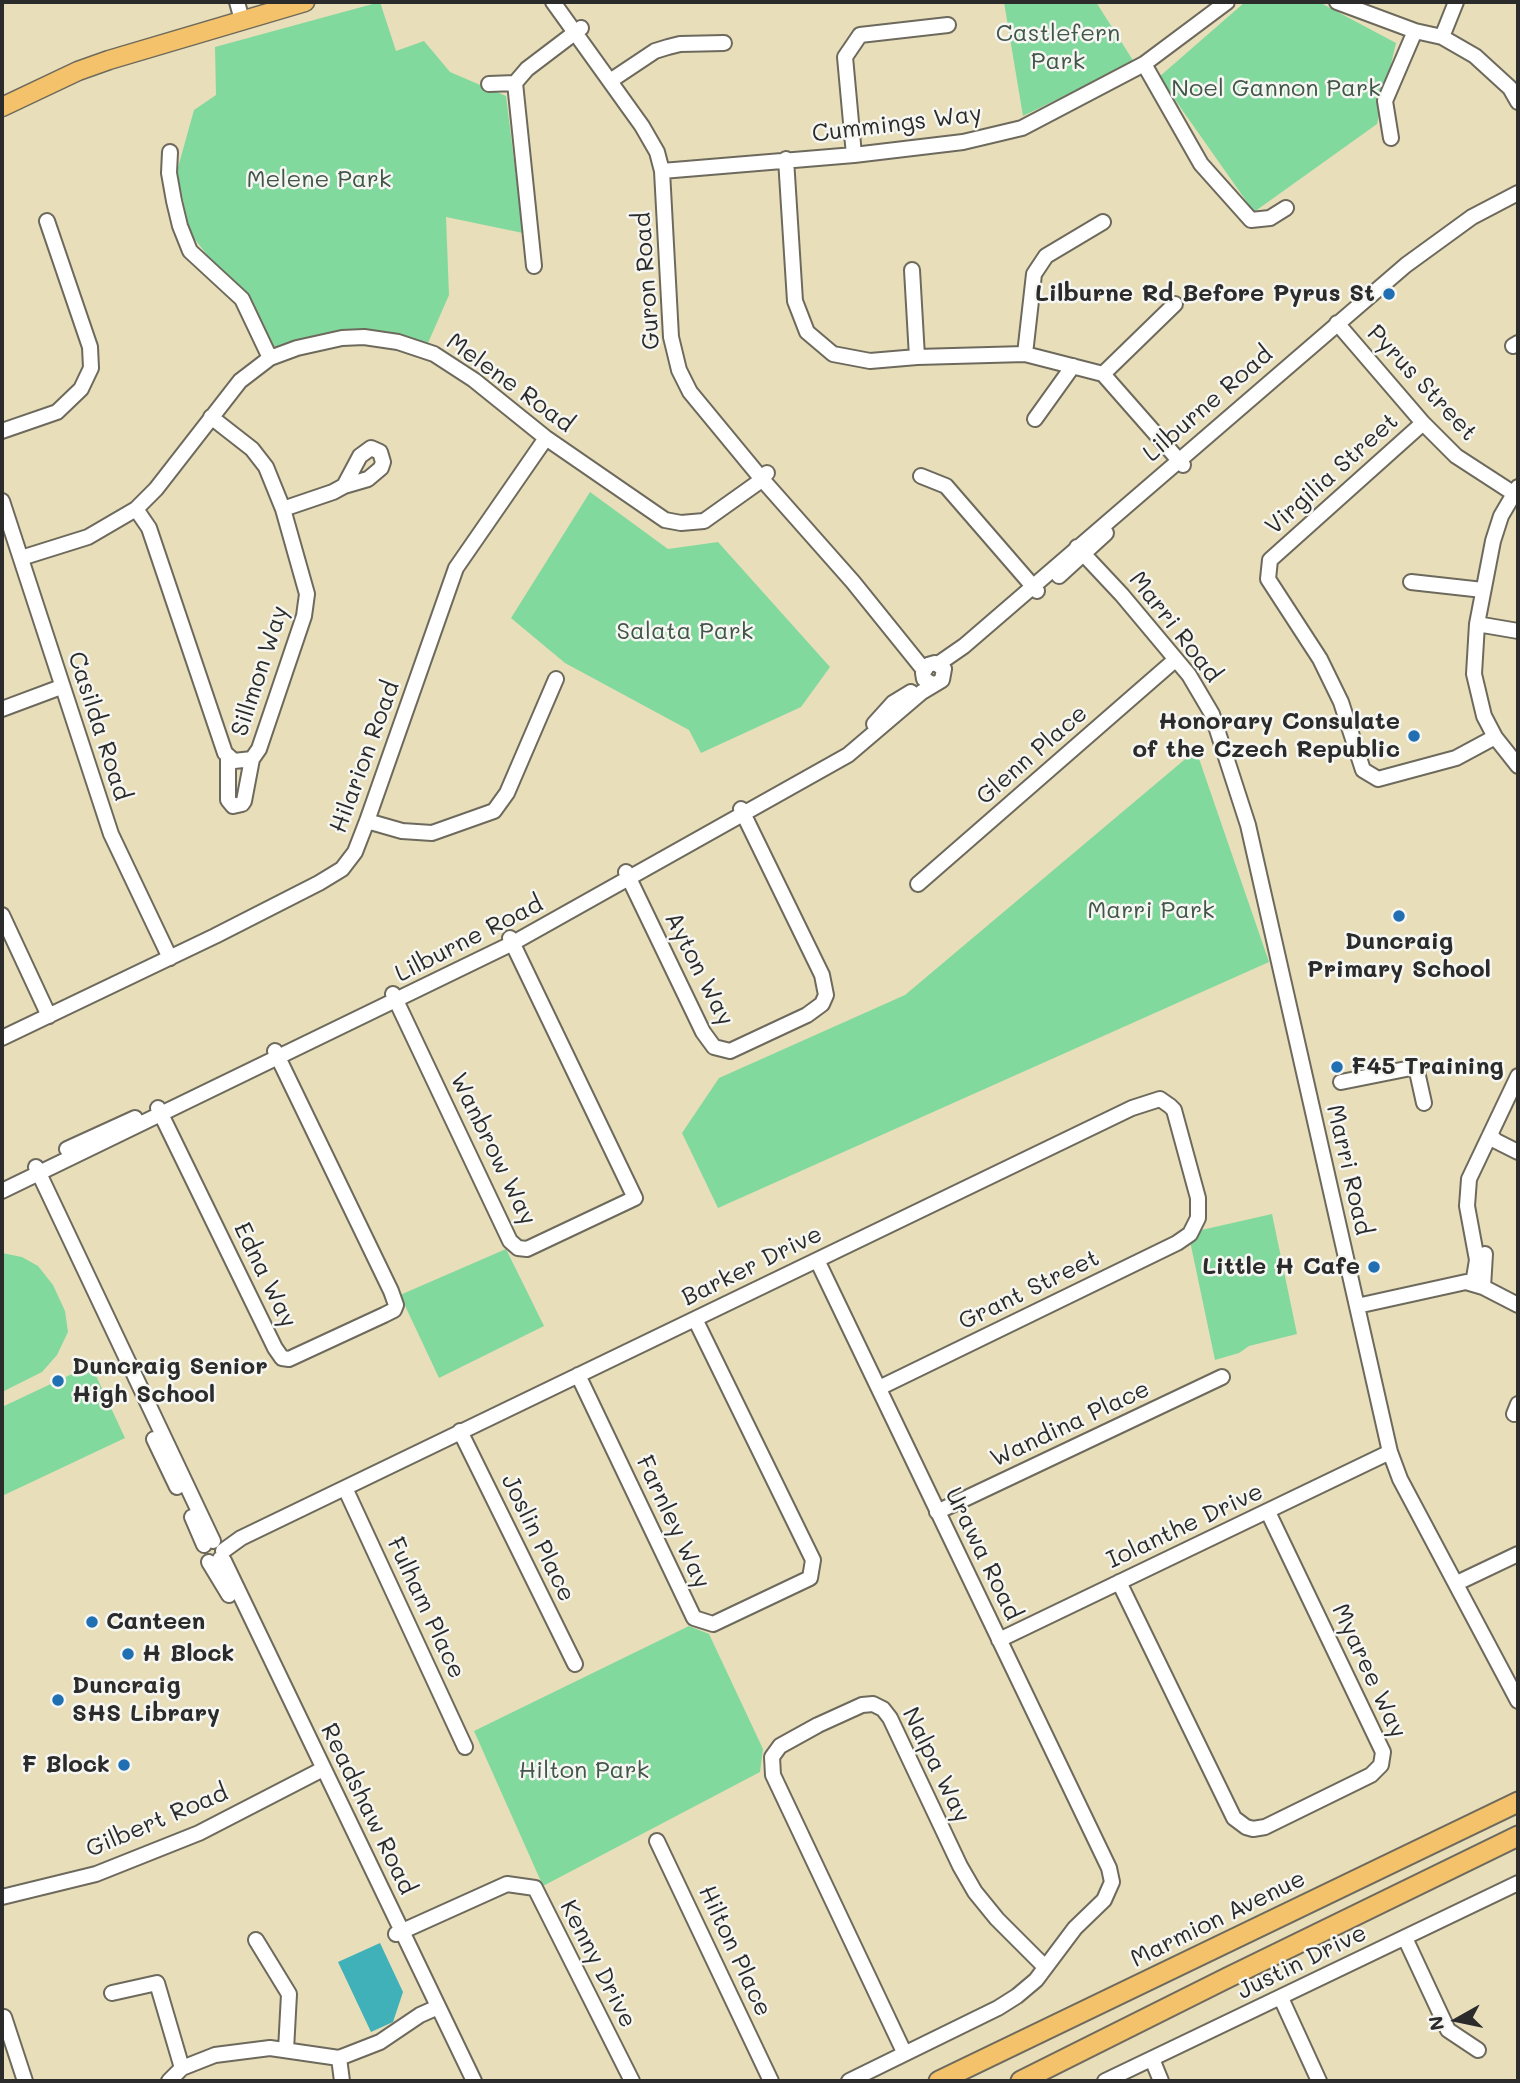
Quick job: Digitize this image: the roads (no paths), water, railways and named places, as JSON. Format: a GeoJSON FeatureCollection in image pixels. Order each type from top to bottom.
{"type":"FeatureCollection","features":[{"type":"Feature","properties":{"kind":"highway","name":"Marmion Avenue"},"geometry":{"type":"LineString","coordinates":[[944,2079],[1516,1801]]}},
{"type":"Feature","properties":{"kind":"highway"},"geometry":{"type":"LineString","coordinates":[[1021,2081],[1518,1836]]}},
{"type":"Feature","properties":{"kind":"main road"},"geometry":{"type":"LineString","coordinates":[[2,98],[91,57],[279,2]]}},
{"type":"Feature","properties":{"kind":"main road"},"geometry":{"type":"LineString","coordinates":[[2,107],[91,66],[240,12],[305,2]]}},
{"type":"Feature","properties":{"kind":"street","name":"Guron Road"},"geometry":{"type":"LineString","coordinates":[[553,2],[614,78],[657,152],[665,171],[667,303],[676,359],[684,382],[695,400],[933,671]]}},
{"type":"Feature","properties":{"kind":"street","name":"Guron Road"},"geometry":{"type":"LineString","coordinates":[[564,2],[578,30]]}},
{"type":"Feature","properties":{"kind":"street","name":"Cummings Way"},"geometry":{"type":"LineString","coordinates":[[665,171],[854,155],[963,142],[1022,128],[1144,64],[1227,2]]}},
{"type":"Feature","properties":{"kind":"street"},"geometry":{"type":"LineString","coordinates":[[1442,37],[1456,2]]}},
{"type":"Feature","properties":{"kind":"street"},"geometry":{"type":"LineString","coordinates":[[1343,3],[1415,31],[1442,37],[1475,56],[1514,85],[1518,102]]}},
{"type":"Feature","properties":{"kind":"street"},"geometry":{"type":"LineString","coordinates":[[854,155],[845,57],[860,35],[948,25]]}},
{"type":"Feature","properties":{"kind":"street"},"geometry":{"type":"LineString","coordinates":[[534,266],[515,83],[527,69],[578,30]]}},
{"type":"Feature","properties":{"kind":"street"},"geometry":{"type":"LineString","coordinates":[[1391,138],[1385,101],[1415,31]]}},
{"type":"Feature","properties":{"kind":"street"},"geometry":{"type":"LineString","coordinates":[[614,78],[655,51],[680,44],[724,43]]}},
{"type":"Feature","properties":{"kind":"street"},"geometry":{"type":"LineString","coordinates":[[1144,64],[1201,164],[1251,220],[1270,218],[1286,208]]}},
{"type":"Feature","properties":{"kind":"street"},"geometry":{"type":"LineString","coordinates":[[489,84],[515,83]]}},
{"type":"Feature","properties":{"kind":"street"},"geometry":{"type":"LineString","coordinates":[[170,152],[169,173],[174,201],[190,251],[242,299],[270,358]]}},
{"type":"Feature","properties":{"kind":"street"},"geometry":{"type":"LineString","coordinates":[[786,159],[795,301],[807,332],[833,354],[870,361],[1025,354],[1103,374],[1181,463]]}},
{"type":"Feature","properties":{"kind":"street","name":"Lilburne Road"},"geometry":{"type":"LineString","coordinates":[[2,1191],[33,1172],[511,940],[848,755],[933,671],[1036,589],[1431,246],[1472,217],[1518,193]]}},
{"type":"Feature","properties":{"kind":"street","name":"Lilburne Road"},"geometry":{"type":"LineString","coordinates":[[1340,326],[1458,236],[1518,202]]}},
{"type":"Feature","properties":{"kind":"street"},"geometry":{"type":"LineString","coordinates":[[2,431],[58,412],[81,389],[91,368],[90,347],[47,221]]}},
{"type":"Feature","properties":{"kind":"street"},"geometry":{"type":"LineString","coordinates":[[1025,354],[1034,274],[1046,256],[1103,222]]}},
{"type":"Feature","properties":{"kind":"street"},"geometry":{"type":"LineString","coordinates":[[912,270],[918,357]]}},
{"type":"Feature","properties":{"kind":"street"},"geometry":{"type":"LineString","coordinates":[[1103,374],[1175,304]]}},
{"type":"Feature","properties":{"kind":"street","name":"Pyrus Street"},"geometry":{"type":"LineString","coordinates":[[1340,326],[1423,423],[1456,456],[1516,490]]}},
{"type":"Feature","properties":{"kind":"street","name":"Melene Road"},"geometry":{"type":"LineString","coordinates":[[21,558],[88,537],[136,509],[156,489],[240,381],[270,358],[320,341],[342,338],[373,338],[420,348],[451,364],[546,438],[652,512],[672,522],[704,521],[764,476]]}},
{"type":"Feature","properties":{"kind":"street"},"geometry":{"type":"LineString","coordinates":[[1035,419],[1073,366]]}},
{"type":"Feature","properties":{"kind":"street","name":"Sillmon Way"},"geometry":{"type":"LineString","coordinates":[[136,509],[149,528],[228,758],[228,800],[233,806],[242,804],[252,759],[259,749],[307,601],[304,582],[273,481],[260,458],[211,417]]}},
{"type":"Feature","properties":{"kind":"street","name":"Virgilia Street"},"geometry":{"type":"LineString","coordinates":[[1423,423],[1270,561],[1268,579],[1320,659],[1341,702],[1363,770],[1378,779],[1456,758],[1494,737]]}},
{"type":"Feature","properties":{"kind":"street","name":"Hilarion Road"},"geometry":{"type":"LineString","coordinates":[[2,1038],[170,958],[308,889],[342,869],[355,852],[367,821],[456,568],[546,438]]}},
{"type":"Feature","properties":{"kind":"street"},"geometry":{"type":"LineString","coordinates":[[921,476],[946,486],[1036,589]]}},
{"type":"Feature","properties":{"kind":"street"},"geometry":{"type":"LineString","coordinates":[[283,509],[344,486]]}},
{"type":"Feature","properties":{"kind":"street"},"geometry":{"type":"LineString","coordinates":[[1516,490],[1493,541],[1477,624],[1474,674],[1484,716],[1494,737],[1518,766]]}},
{"type":"Feature","properties":{"kind":"street","name":"Casilda Road"},"geometry":{"type":"LineString","coordinates":[[2,502],[111,834],[170,958]]}},
{"type":"Feature","properties":{"kind":"street","name":"Marri Road"},"geometry":{"type":"LineString","coordinates":[[1080,551],[1122,595],[1189,675],[1212,714],[1248,825],[1390,1452],[1400,1479],[1518,1701]]}},
{"type":"Feature","properties":{"kind":"street"},"geometry":{"type":"LineString","coordinates":[[1411,582],[1483,590]]}},
{"type":"Feature","properties":{"kind":"street"},"geometry":{"type":"LineString","coordinates":[[1477,624],[1518,631]]}},
{"type":"Feature","properties":{"kind":"street","name":"Glenn Place"},"geometry":{"type":"LineString","coordinates":[[918,884],[1175,660]]}},
{"type":"Feature","properties":{"kind":"street"},"geometry":{"type":"LineString","coordinates":[[367,821],[402,831],[432,833],[494,811],[507,793],[556,679]]}},
{"type":"Feature","properties":{"kind":"street"},"geometry":{"type":"LineString","coordinates":[[2,709],[61,687]]}},
{"type":"Feature","properties":{"kind":"street","name":"Sillmon Way"},"geometry":{"type":"LineString","coordinates":[[228,758],[239,762],[252,759]]}},
{"type":"Feature","properties":{"kind":"street","name":"Ayton Way"},"geometry":{"type":"LineString","coordinates":[[628,875],[703,1032],[714,1047],[730,1051],[807,1015],[822,1004],[826,995],[822,975],[742,811]]}},
{"type":"Feature","properties":{"kind":"street"},"geometry":{"type":"LineString","coordinates":[[2,915],[48,1016]]}},
{"type":"Feature","properties":{"kind":"street","name":"Wanbrow Way"},"geometry":{"type":"LineString","coordinates":[[395,998],[510,1241],[518,1248],[527,1249],[635,1198],[511,940]]}},
{"type":"Feature","properties":{"kind":"street","name":"Edna Way"},"geometry":{"type":"LineString","coordinates":[[160,1111],[275,1348],[282,1357],[289,1359],[384,1315],[394,1310],[396,1305],[391,1291],[277,1055]]}},
{"type":"Feature","properties":{"kind":"street"},"geometry":{"type":"LineString","coordinates":[[1341,1082],[1416,1067],[1424,1103]]}},
{"type":"Feature","properties":{"kind":"street"},"geometry":{"type":"LineString","coordinates":[[1478,1286],[1486,1276],[1476,1188],[1502,1110],[1518,1076]]}},
{"type":"Feature","properties":{"kind":"street"},"geometry":{"type":"LineString","coordinates":[[1502,1110],[1507,1109],[1517,1093]]}},
{"type":"Feature","properties":{"kind":"street"},"geometry":{"type":"LineString","coordinates":[[1493,1138],[1517,1093]]}},
{"type":"Feature","properties":{"kind":"street","name":"Barker Drive"},"geometry":{"type":"LineString","coordinates":[[214,1550],[1132,1108],[1155,1100],[1165,1102],[1174,1110],[1198,1198],[1198,1218],[1194,1227]]}},
{"type":"Feature","properties":{"kind":"street"},"geometry":{"type":"LineString","coordinates":[[1493,1138],[1518,1152]]}},
{"type":"Feature","properties":{"kind":"street","name":"Lilburne Road"},"geometry":{"type":"LineString","coordinates":[[2,1181],[33,1172]]}},
{"type":"Feature","properties":{"kind":"street","name":"Readshaw Road"},"geometry":{"type":"LineString","coordinates":[[33,1172],[214,1550],[224,1561],[319,1771],[399,1932],[466,2081]]}},
{"type":"Feature","properties":{"kind":"street","name":"Grant Street"},"geometry":{"type":"LineString","coordinates":[[879,1388],[1177,1243],[1190,1234],[1194,1227]]}},
{"type":"Feature","properties":{"kind":"street","name":"Urawa Road"},"geometry":{"type":"LineString","coordinates":[[817,1260],[1108,1868],[1112,1882],[1108,1894],[1075,1928],[1045,1968]]}},
{"type":"Feature","properties":{"kind":"street"},"geometry":{"type":"LineString","coordinates":[[1357,1306],[1457,1284],[1478,1286],[1518,1305]]}},
{"type":"Feature","properties":{"kind":"street","name":"Farnley Way"},"geometry":{"type":"LineString","coordinates":[[578,1375],[694,1618],[713,1623],[810,1578],[813,1560],[695,1319]]}},
{"type":"Feature","properties":{"kind":"street","name":"Wandina Place"},"geometry":{"type":"LineString","coordinates":[[937,1512],[1222,1377]]}},
{"type":"Feature","properties":{"kind":"street","name":"Joslin Place"},"geometry":{"type":"LineString","coordinates":[[460,1431],[575,1664]]}},
{"type":"Feature","properties":{"kind":"street","name":"Iolanthe Drive"},"geometry":{"type":"LineString","coordinates":[[999,1640],[1390,1452]]}},
{"type":"Feature","properties":{"kind":"street","name":"Fulham Place"},"geometry":{"type":"LineString","coordinates":[[345,1488],[465,1747]]}},
{"type":"Feature","properties":{"kind":"street","name":"Myaree Way"},"geometry":{"type":"LineString","coordinates":[[1119,1582],[1234,1818],[1246,1827],[1265,1827],[1371,1775],[1381,1765],[1383,1752],[1268,1512]]}},
{"type":"Feature","properties":{"kind":"street"},"geometry":{"type":"LineString","coordinates":[[1457,1583],[1518,1554]]}},
{"type":"Feature","properties":{"kind":"street","name":"Nalpa Way"},"geometry":{"type":"LineString","coordinates":[[904,2052],[772,1775],[772,1757],[780,1746],[862,1705],[873,1704],[883,1709],[890,1718],[971,1885],[983,1904],[1045,1968]]}},
{"type":"Feature","properties":{"kind":"street","name":"Gilbert Road"},"geometry":{"type":"LineString","coordinates":[[2,1897],[109,1869],[199,1833],[319,1771]]}},
{"type":"Feature","properties":{"kind":"street","name":"Hilton Place"},"geometry":{"type":"LineString","coordinates":[[657,1841],[771,2081]]}},
{"type":"Feature","properties":{"kind":"street","name":"Justin Drive"},"geometry":{"type":"LineString","coordinates":[[1105,2081],[1518,1883]]}},
{"type":"Feature","properties":{"kind":"street","name":"Kenny Drive"},"geometry":{"type":"LineString","coordinates":[[399,1932],[507,1884],[534,1888],[632,2081]]}},
{"type":"Feature","properties":{"kind":"street"},"geometry":{"type":"LineString","coordinates":[[1405,1938],[1448,2030],[1478,2050]]}},
{"type":"Feature","properties":{"kind":"street"},"geometry":{"type":"LineString","coordinates":[[256,1940],[289,1994],[286,2050]]}},
{"type":"Feature","properties":{"kind":"street"},"geometry":{"type":"LineString","coordinates":[[849,2081],[998,2008],[1017,1996],[1045,1968]]}},
{"type":"Feature","properties":{"kind":"street"},"geometry":{"type":"LineString","coordinates":[[112,1993],[157,1983],[182,2068]]}},
{"type":"Feature","properties":{"kind":"street"},"geometry":{"type":"LineString","coordinates":[[1281,1998],[1319,2081]]}},
{"type":"Feature","properties":{"kind":"street"},"geometry":{"type":"LineString","coordinates":[[169,2081],[182,2068],[215,2055],[270,2048],[338,2058],[380,2042],[434,2008]]}},
{"type":"Feature","properties":{"kind":"street","name":"Readshaw Road"},"geometry":{"type":"LineString","coordinates":[[434,2008],[474,2081]]}},
{"type":"Feature","properties":{"kind":"street"},"geometry":{"type":"LineString","coordinates":[[4,2017],[26,2081]]}},
{"type":"Feature","properties":{"kind":"street"},"geometry":{"type":"LineString","coordinates":[[338,2058],[342,2081]]}},
{"type":"Feature","properties":{"kind":"street"},"geometry":{"type":"LineString","coordinates":[[1152,2059],[1161,2081]]}},
{"type":"Feature","properties":{"kind":"water"},"geometry":{"type":"Polygon","coordinates":[[[380,1943],[403,1992],[393,2022],[371,2032],[338,1962],[380,1943]]]}},
{"type":"Feature","properties":{"kind":"place","name":"Lilburne Rd Before Pyrus St"},"geometry":{"type":"Point","coordinates":[1389,294]}},
{"type":"Feature","properties":{"kind":"place","name":"Honorary Consulate of the Czech Republic"},"geometry":{"type":"Point","coordinates":[1414,736]}},
{"type":"Feature","properties":{"kind":"place","name":"Duncraig Primary School"},"geometry":{"type":"Point","coordinates":[1399,916]}},
{"type":"Feature","properties":{"kind":"place","name":"F45 Training"},"geometry":{"type":"Point","coordinates":[1337,1067]}},
{"type":"Feature","properties":{"kind":"place","name":"Little H Cafe"},"geometry":{"type":"Point","coordinates":[1374,1267]}},
{"type":"Feature","properties":{"kind":"place","name":"Duncraig Senior High School"},"geometry":{"type":"Point","coordinates":[58,1381]}},
{"type":"Feature","properties":{"kind":"place","name":"Canteen"},"geometry":{"type":"Point","coordinates":[92,1622]}},
{"type":"Feature","properties":{"kind":"place","name":"H Block"},"geometry":{"type":"Point","coordinates":[128,1654]}},
{"type":"Feature","properties":{"kind":"place","name":"Duncraig SHS Library"},"geometry":{"type":"Point","coordinates":[58,1700]}},
{"type":"Feature","properties":{"kind":"place","name":"F Block"},"geometry":{"type":"Point","coordinates":[124,1765]}},
{"type":"Feature","properties":{"kind":"park label","name":"Castlefern Park"},"geometry":{"type":"Point","coordinates":[1058,48]}},
{"type":"Feature","properties":{"kind":"park label","name":"Noel Gannon Park"},"geometry":{"type":"Point","coordinates":[1276,89]}},
{"type":"Feature","properties":{"kind":"park label","name":"Melene Park"},"geometry":{"type":"Point","coordinates":[319,180]}},
{"type":"Feature","properties":{"kind":"park label","name":"Salata Park"},"geometry":{"type":"Point","coordinates":[685,632]}},
{"type":"Feature","properties":{"kind":"park label","name":"Marri Park"},"geometry":{"type":"Point","coordinates":[1151,911]}},
{"type":"Feature","properties":{"kind":"park label","name":"Hilton Park"},"geometry":{"type":"Point","coordinates":[584,1771]}}]}
